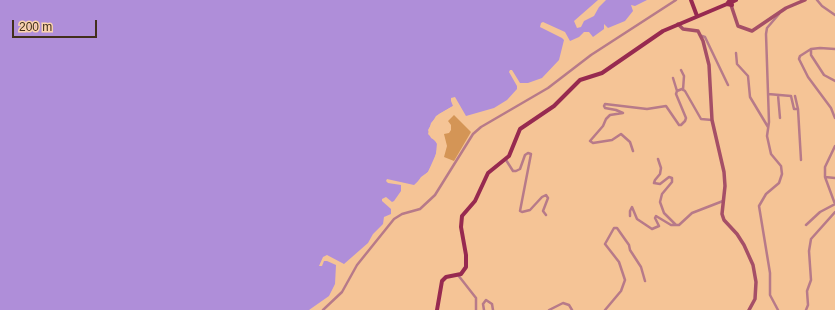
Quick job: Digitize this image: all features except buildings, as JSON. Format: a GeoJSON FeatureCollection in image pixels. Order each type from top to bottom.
{"type":"FeatureCollection","features":[{"type":"Feature","properties":{"kind":"main road"},"geometry":{"type":"LineString","coordinates":[[691,0],[697,16]]}},
{"type":"Feature","properties":{"kind":"main road"},"geometry":{"type":"LineString","coordinates":[[437,310],[442,281],[446,277],[458,276],[464,271],[466,262],[461,227],[462,216],[475,201],[488,173],[506,160],[513,150],[520,129],[554,106],[580,80],[602,73],[653,37],[678,24],[732,3],[738,26],[752,30],[792,5],[805,0]]}},
{"type":"Feature","properties":{"kind":"main road"},"geometry":{"type":"LineString","coordinates":[[678,24],[683,29],[696,29],[702,36],[709,66],[712,120],[724,172],[722,214],[724,220],[737,234],[752,265],[756,282],[756,292],[750,310]]}},
{"type":"Feature","properties":{"kind":"street"},"geometry":{"type":"LineString","coordinates":[[323,310],[342,292],[357,265],[394,219],[402,214],[420,209],[435,195],[473,134],[481,127],[548,88],[592,55],[676,0]]}},
{"type":"Feature","properties":{"kind":"street"},"geometry":{"type":"LineString","coordinates":[[817,0],[822,6],[835,15]]}},
{"type":"Feature","properties":{"kind":"street"},"geometry":{"type":"LineString","coordinates":[[778,310],[770,295],[770,273],[759,206],[766,194],[779,183],[782,172],[781,166],[771,154],[767,136],[768,94],[766,34],[768,28],[779,13]]}},
{"type":"Feature","properties":{"kind":"street"},"geometry":{"type":"LineString","coordinates":[[702,36],[705,37],[728,84]]}},
{"type":"Feature","properties":{"kind":"street"},"geometry":{"type":"LineString","coordinates":[[835,49],[820,48],[811,50],[800,56],[808,77],[830,108],[835,118]]}},
{"type":"Feature","properties":{"kind":"street"},"geometry":{"type":"LineString","coordinates":[[811,50],[812,57],[824,75],[835,81]]}},
{"type":"Feature","properties":{"kind":"street"},"geometry":{"type":"LineString","coordinates":[[736,53],[736,64],[748,76],[750,97],[768,127]]}},
{"type":"Feature","properties":{"kind":"street"},"geometry":{"type":"LineString","coordinates":[[681,70],[684,76],[683,90],[701,119],[712,120]]}},
{"type":"Feature","properties":{"kind":"street"},"geometry":{"type":"LineString","coordinates":[[633,151],[630,142],[621,134],[612,140],[593,143],[590,141],[610,115],[623,113],[605,108],[604,106],[618,105],[651,109],[668,106],[679,125],[684,123],[686,118],[676,95],[677,91],[673,78]]}},
{"type":"Feature","properties":{"kind":"street"},"geometry":{"type":"LineString","coordinates":[[677,91],[683,90]]}},
{"type":"Feature","properties":{"kind":"street"},"geometry":{"type":"LineString","coordinates":[[768,94],[792,96],[794,110],[798,109]]}},
{"type":"Feature","properties":{"kind":"street"},"geometry":{"type":"LineString","coordinates":[[778,94],[780,118]]}},
{"type":"Feature","properties":{"kind":"street"},"geometry":{"type":"LineString","coordinates":[[795,96],[798,109],[801,160]]}},
{"type":"Feature","properties":{"kind":"street"},"geometry":{"type":"LineString","coordinates":[[806,225],[820,212],[835,204],[834,196],[825,178],[826,164],[835,146]]}},
{"type":"Feature","properties":{"kind":"street"},"geometry":{"type":"LineString","coordinates":[[506,160],[514,171],[516,171],[520,169],[525,156],[528,153],[531,154],[520,211],[530,210],[544,195],[546,195],[548,198],[543,211],[546,215]]}},
{"type":"Feature","properties":{"kind":"street"},"geometry":{"type":"LineString","coordinates":[[658,159],[661,168],[660,174],[654,183],[660,184],[669,177],[672,178],[672,182],[662,194],[660,202],[664,213],[676,225]]}},
{"type":"Feature","properties":{"kind":"street"},"geometry":{"type":"LineString","coordinates":[[825,178],[835,178]]}},
{"type":"Feature","properties":{"kind":"street"},"geometry":{"type":"LineString","coordinates":[[630,216],[632,207],[637,219],[652,229],[659,226],[655,218],[656,216],[671,225],[682,224],[686,217],[692,213],[723,201]]}},
{"type":"Feature","properties":{"kind":"street"},"geometry":{"type":"LineString","coordinates":[[806,310],[808,305],[807,291],[811,280],[811,239],[835,212]]}},
{"type":"Feature","properties":{"kind":"street"},"geometry":{"type":"LineString","coordinates":[[605,310],[621,291],[625,280],[619,262],[605,244],[614,228],[617,228],[629,245],[645,281]]}},
{"type":"Feature","properties":{"kind":"street"},"geometry":{"type":"LineString","coordinates":[[458,276],[476,298],[476,310]]}},
{"type":"Feature","properties":{"kind":"street"},"geometry":{"type":"LineString","coordinates":[[484,310],[483,304],[486,300],[492,304],[493,310]]}},
{"type":"Feature","properties":{"kind":"street"},"geometry":{"type":"LineString","coordinates":[[549,310],[563,303],[569,305],[572,310]]}},
{"type":"Feature","properties":{"kind":"shaded area"},"geometry":{"type":"Polygon","coordinates":[[[0,0],[647,0],[635,6],[631,5],[633,11],[625,21],[608,28],[604,24],[604,29],[593,37],[589,32],[584,32],[579,37],[570,41],[565,32],[543,22],[541,23],[540,27],[564,40],[559,60],[542,78],[528,83],[520,83],[512,70],[510,70],[509,72],[517,86],[517,89],[507,100],[494,108],[466,116],[455,97],[451,98],[453,106],[436,116],[428,130],[431,138],[435,140],[438,146],[434,161],[428,172],[414,185],[387,179],[386,181],[388,183],[401,185],[401,191],[394,201],[392,202],[386,197],[382,199],[382,201],[391,209],[391,214],[384,217],[383,224],[373,234],[368,243],[344,264],[327,255],[323,257],[319,266],[322,266],[324,261],[336,265],[335,284],[329,296],[309,310],[0,310],[0,0]]]}},
{"type":"Feature","properties":{"kind":"shaded area"},"geometry":{"type":"Polygon","coordinates":[[[454,115],[471,132],[454,161],[444,157],[447,146],[444,134],[449,133],[451,130],[451,125],[448,121],[454,115]]]}},
{"type":"Feature","properties":{"kind":"pier"},"geometry":{"type":"Polygon","coordinates":[[[598,0],[606,0],[599,7],[594,16],[584,21],[581,27],[577,28],[574,21],[598,0]]]}},
{"type":"Feature","properties":{"kind":"pier"},"geometry":{"type":"Polygon","coordinates":[[[453,106],[455,107],[440,115],[433,124],[430,134],[437,140],[440,146],[437,157],[430,173],[414,187],[421,177],[428,172],[436,154],[437,143],[428,134],[431,123],[439,114],[453,106]]]}}]}
